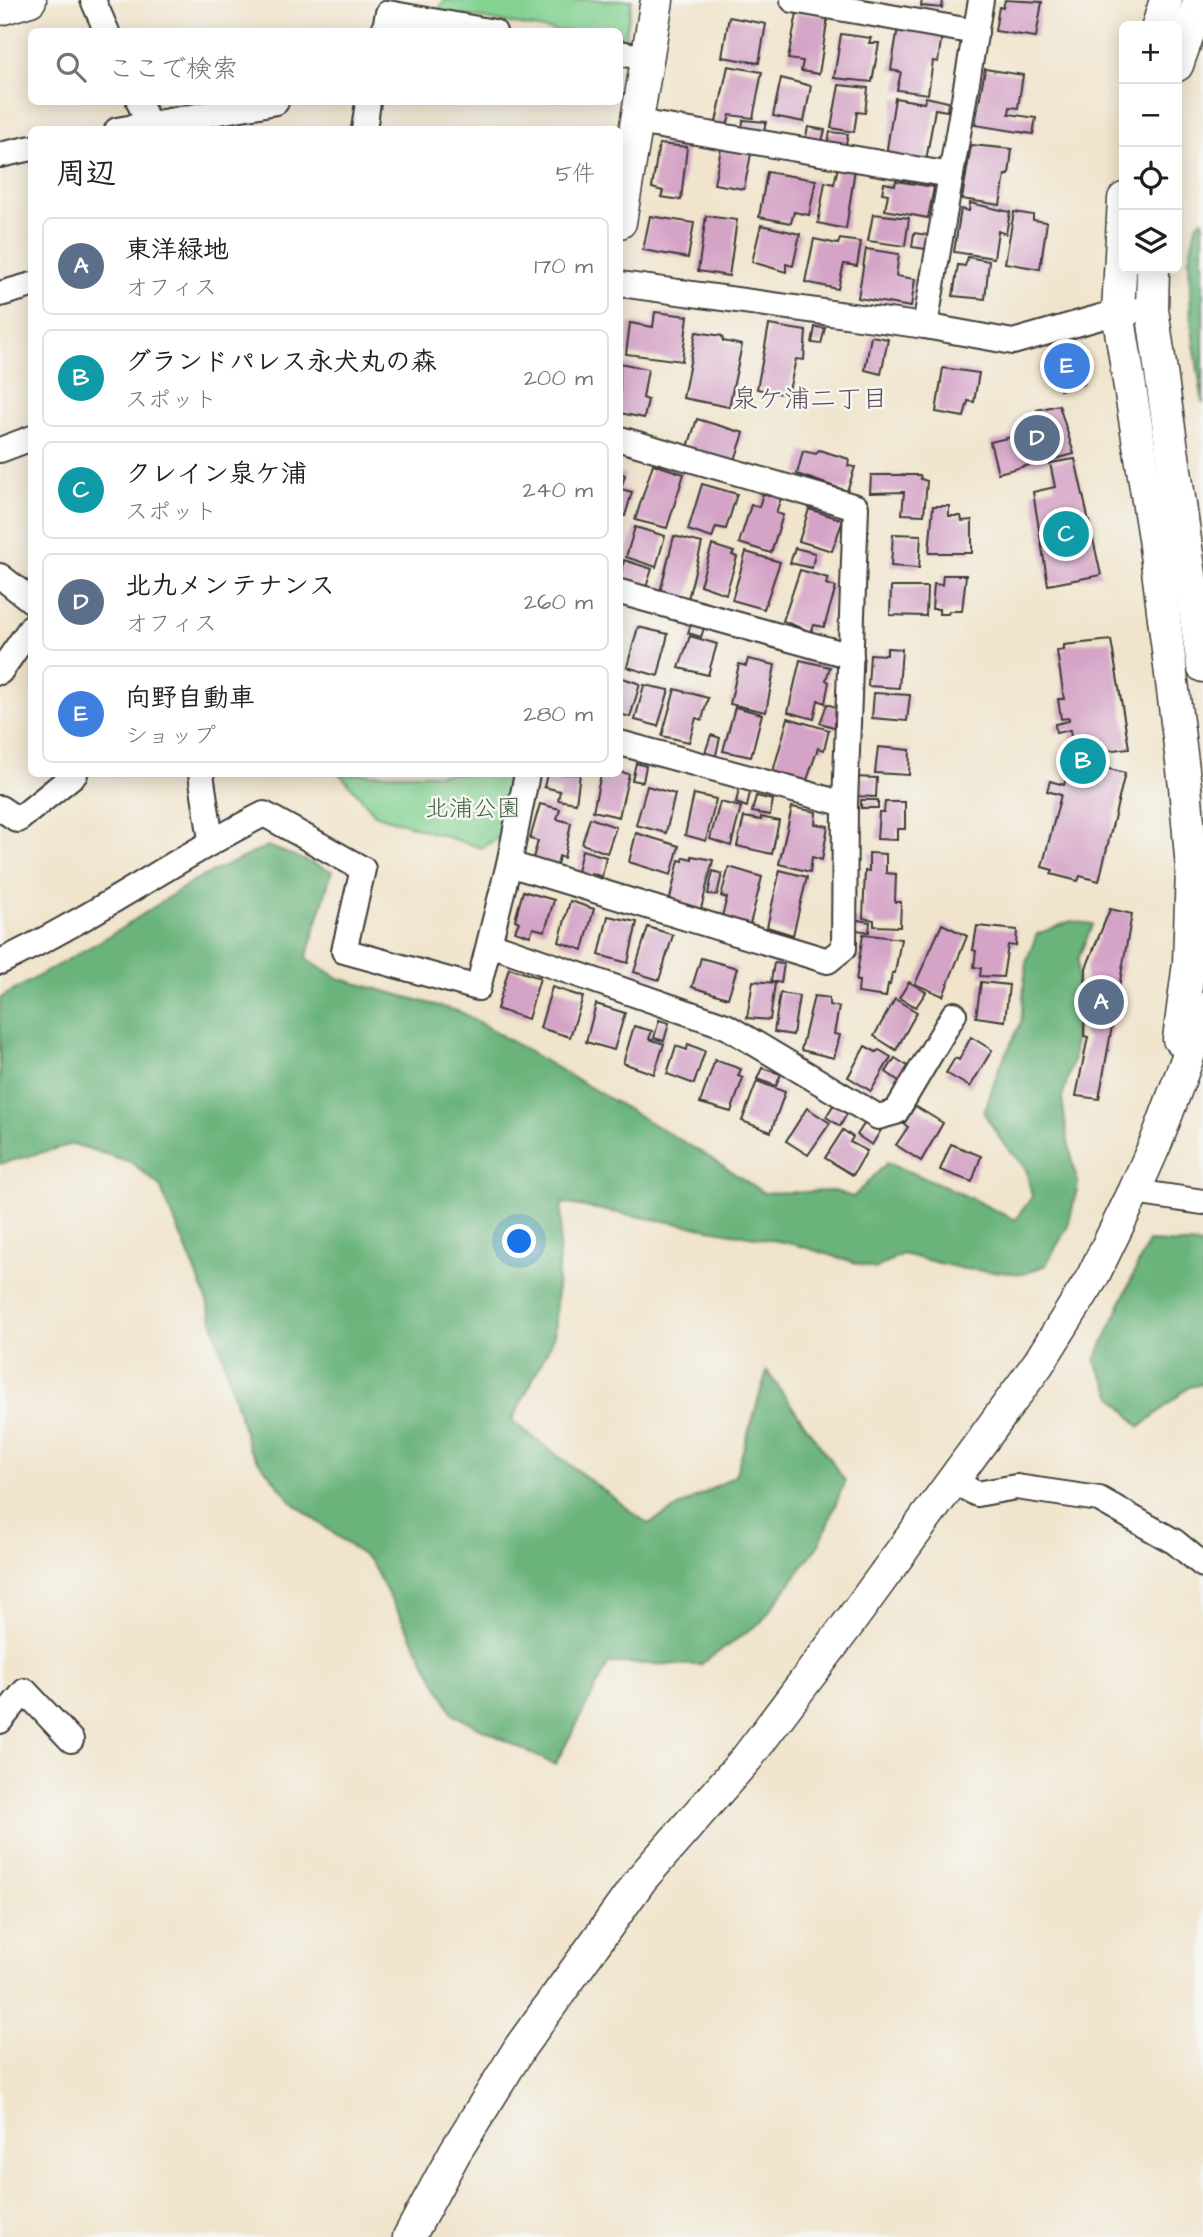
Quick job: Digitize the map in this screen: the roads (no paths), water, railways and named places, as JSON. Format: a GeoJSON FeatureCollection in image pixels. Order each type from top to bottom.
{"type":"FeatureCollection","features":[{"type":"Feature","properties":{"kind":"street"},"geometry":{"type":"LineString","coordinates":[[0,9],[30,0]]}},
{"type":"Feature","properties":{"kind":"street"},"geometry":{"type":"LineString","coordinates":[[93,0],[105,28]]}},
{"type":"Feature","properties":{"kind":"street"},"geometry":{"type":"LineString","coordinates":[[623,204],[637,122],[633,56],[657,0]]}},
{"type":"Feature","properties":{"kind":"street"},"geometry":{"type":"LineString","coordinates":[[793,0],[976,32]]}},
{"type":"Feature","properties":{"kind":"street"},"geometry":{"type":"LineString","coordinates":[[925,326],[981,0]]}},
{"type":"Feature","properties":{"kind":"street"},"geometry":{"type":"LineString","coordinates":[[1159,21],[1166,0]]}},
{"type":"Feature","properties":{"kind":"street"},"geometry":{"type":"LineString","coordinates":[[1182,51],[1200,0]]}},
{"type":"Feature","properties":{"kind":"street"},"geometry":{"type":"LineString","coordinates":[[385,28],[388,13],[472,28]]}},
{"type":"Feature","properties":{"kind":"street"},"geometry":{"type":"LineString","coordinates":[[126,126],[145,118],[251,105]]}},
{"type":"Feature","properties":{"kind":"street"},"geometry":{"type":"LineString","coordinates":[[365,126],[368,105]]}},
{"type":"Feature","properties":{"kind":"street"},"geometry":{"type":"LineString","coordinates":[[637,122],[951,175]]}},
{"type":"Feature","properties":{"kind":"street"},"geometry":{"type":"LineString","coordinates":[[0,155],[28,149]]}},
{"type":"Feature","properties":{"kind":"street"},"geometry":{"type":"LineString","coordinates":[[1123,210],[1118,312],[1154,538],[1185,786],[1192,870],[1189,963],[1182,1022],[1157,1140]]}},
{"type":"Feature","properties":{"kind":"street"},"geometry":{"type":"LineString","coordinates":[[1153,273],[1152,309],[1203,666]]}},
{"type":"Feature","properties":{"kind":"street"},"geometry":{"type":"LineString","coordinates":[[623,284],[925,326],[1013,341],[1118,312],[1152,309]]}},
{"type":"Feature","properties":{"kind":"street"},"geometry":{"type":"LineString","coordinates":[[0,294],[28,286]]}},
{"type":"Feature","properties":{"kind":"street"},"geometry":{"type":"LineString","coordinates":[[0,450],[28,440]]}},
{"type":"Feature","properties":{"kind":"street"},"geometry":{"type":"LineString","coordinates":[[509,864],[828,961],[844,948],[845,804],[856,507],[623,440]]}},
{"type":"Feature","properties":{"kind":"street"},"geometry":{"type":"LineString","coordinates":[[0,576],[28,598]]}},
{"type":"Feature","properties":{"kind":"street"},"geometry":{"type":"LineString","coordinates":[[623,593],[851,656]]}},
{"type":"Feature","properties":{"kind":"street"},"geometry":{"type":"LineString","coordinates":[[0,672],[28,632]]}},
{"type":"Feature","properties":{"kind":"street"},"geometry":{"type":"LineString","coordinates":[[623,744],[845,804]]}},
{"type":"Feature","properties":{"kind":"street"},"geometry":{"type":"LineString","coordinates":[[0,808],[18,820],[71,777]]}},
{"type":"Feature","properties":{"kind":"street"},"geometry":{"type":"LineString","coordinates":[[201,777],[211,840]]}},
{"type":"Feature","properties":{"kind":"street"},"geometry":{"type":"LineString","coordinates":[[0,962],[46,940],[211,840],[264,814],[363,869],[344,951],[478,988],[509,864],[526,777]]}},
{"type":"Feature","properties":{"kind":"street"},"geometry":{"type":"LineString","coordinates":[[490,944],[726,1026],[878,1116],[896,1112],[954,1014]]}},
{"type":"Feature","properties":{"kind":"street"},"geometry":{"type":"LineString","coordinates":[[409,2237],[455,2152],[521,2046],[642,1878],[747,1758],[1038,1364],[1092,1278],[1134,1192],[1157,1140],[1203,1009]]}},
{"type":"Feature","properties":{"kind":"street"},"geometry":{"type":"LineString","coordinates":[[1134,1192],[1203,1202]]}},
{"type":"Feature","properties":{"kind":"street"},"geometry":{"type":"LineString","coordinates":[[953,1481],[977,1494],[1016,1487],[1099,1499],[1175,1542],[1203,1565]]}},
{"type":"Feature","properties":{"kind":"street"},"geometry":{"type":"LineString","coordinates":[[0,1721],[25,1691],[71,1740]]}},
{"type":"Feature","properties":{"kind":"place","name":"向野自動車"},"geometry":{"type":"Point","coordinates":[1067,366]}},
{"type":"Feature","properties":{"kind":"place","name":"北九メンテナンス"},"geometry":{"type":"Point","coordinates":[1037,438]}},
{"type":"Feature","properties":{"kind":"place","name":"クレイン泉ケ浦"},"geometry":{"type":"Point","coordinates":[1066,534]}},
{"type":"Feature","properties":{"kind":"place","name":"グランドパレス永犬丸の森"},"geometry":{"type":"Point","coordinates":[1083,761]}},
{"type":"Feature","properties":{"kind":"place","name":"東洋緑地"},"geometry":{"type":"Point","coordinates":[1101,1002]}},
{"type":"Feature","properties":{"kind":"district","name":"泉ケ浦二丁目"},"geometry":{"type":"Point","coordinates":[810,398]}},
{"type":"Feature","properties":{"kind":"park label","name":"北浦公園"},"geometry":{"type":"Point","coordinates":[473,808]}}]}
